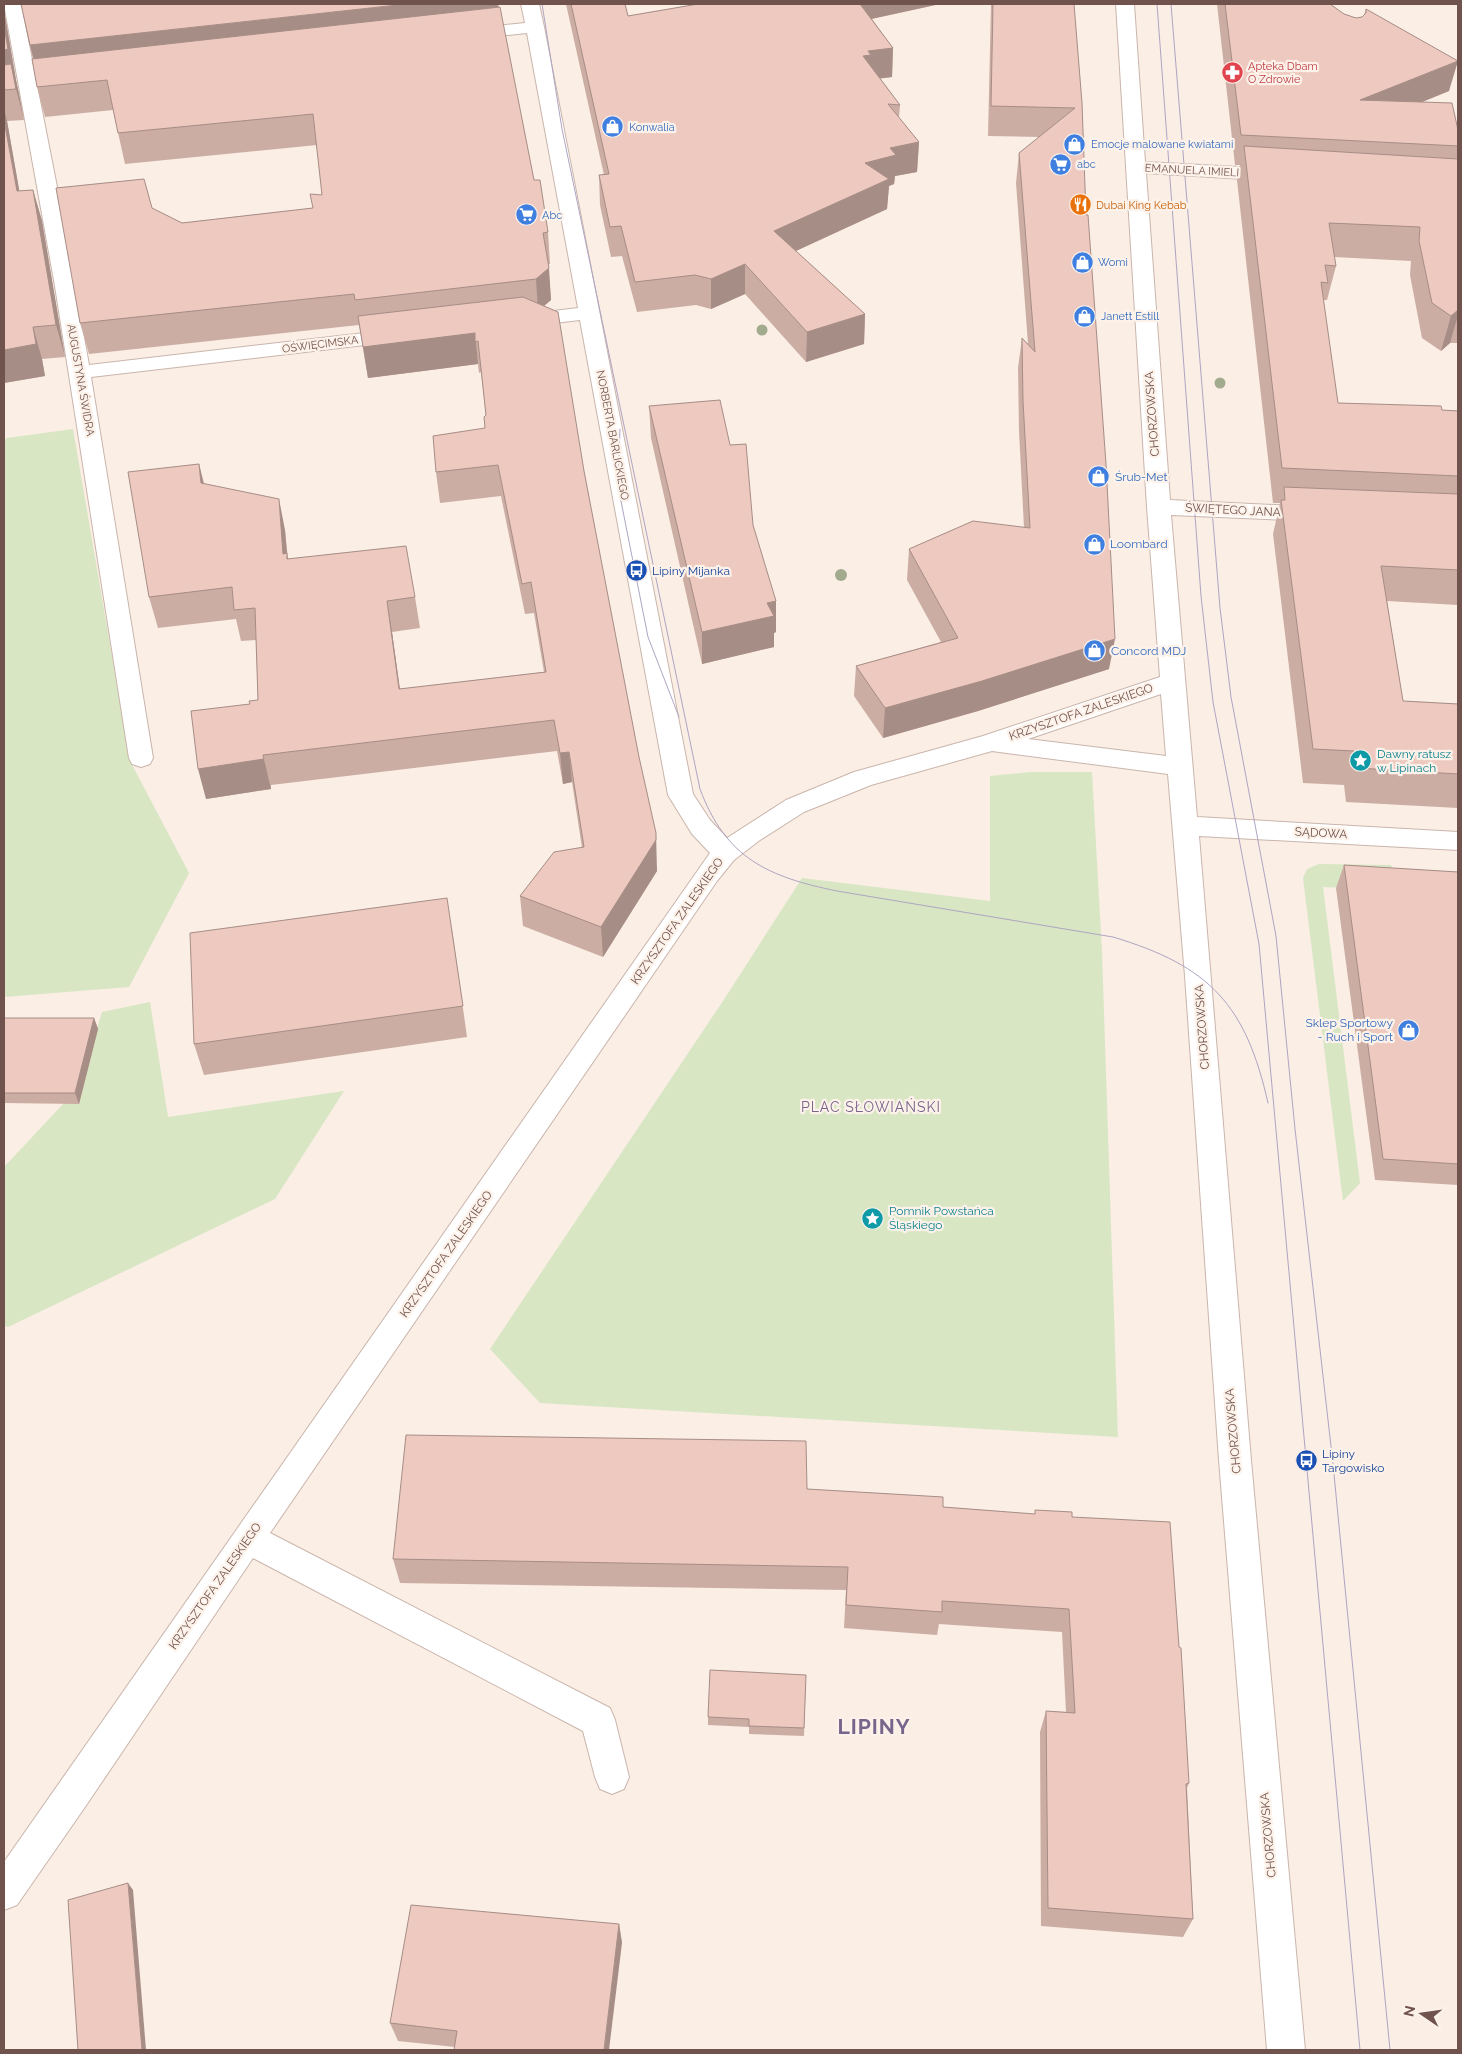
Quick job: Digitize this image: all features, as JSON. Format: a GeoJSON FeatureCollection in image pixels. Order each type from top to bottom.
{"type":"FeatureCollection","features":[{"type":"Feature","properties":{"kind":"street","name":"AUGUSTYNA ŚWIDRA"},"geometry":{"type":"LineString","coordinates":[[12,4],[30,85],[81,372],[141,758]]}},
{"type":"Feature","properties":{"kind":"street","name":"NORBERTA BARLICKIEGO"},"geometry":{"type":"LineString","coordinates":[[530,4],[681,795],[700,826],[725,853]]}},
{"type":"Feature","properties":{"kind":"street","name":"CHORZOWSKA"},"geometry":{"type":"LineString","coordinates":[[1125,4],[1158,507],[1235,1460],[1286,2050]]}},
{"type":"Feature","properties":{"kind":"street"},"geometry":{"type":"LineString","coordinates":[[445,37],[535,26]]}},
{"type":"Feature","properties":{"kind":"street","name":"EMANUELA IMIELI"},"geometry":{"type":"LineString","coordinates":[[1136,167],[1293,176]]}},
{"type":"Feature","properties":{"kind":"street"},"geometry":{"type":"LineString","coordinates":[[501,323],[590,313]]}},
{"type":"Feature","properties":{"kind":"street","name":"OŚWIĘCIMSKA"},"geometry":{"type":"LineString","coordinates":[[81,372],[413,333]]}},
{"type":"Feature","properties":{"kind":"street","name":"ŚWIĘTEGO JANA"},"geometry":{"type":"LineString","coordinates":[[1158,507],[1335,515]]}},
{"type":"Feature","properties":{"kind":"street","name":"KRZYSZTOFA ZALESKIEGO"},"geometry":{"type":"LineString","coordinates":[[4,1892],[73,1795],[248,1538],[708,874],[725,853],[751,832],[795,806],[863,778],[989,743],[1172,681]]}},
{"type":"Feature","properties":{"kind":"street","name":"KRZYSZTOFA ZALESKIEGO"},"geometry":{"type":"LineString","coordinates":[[989,743],[1180,767]]}},
{"type":"Feature","properties":{"kind":"street","name":"SĄDOWA"},"geometry":{"type":"LineString","coordinates":[[1184,826],[1458,841]]}},
{"type":"Feature","properties":{"kind":"street"},"geometry":{"type":"LineString","coordinates":[[248,1538],[598,1720],[612,1777]]}},
{"type":"Feature","properties":{"kind":"green space"},"geometry":{"type":"Polygon","coordinates":[[[73,429],[130,761],[189,873],[129,987],[4,997],[4,441],[7,438],[73,429]]]}},
{"type":"Feature","properties":{"kind":"green space"},"geometry":{"type":"Polygon","coordinates":[[[1031,772],[1092,772],[1102,952],[1118,1437],[540,1403],[490,1349],[725,998],[802,878],[990,901],[990,776],[1031,772]]]}},
{"type":"Feature","properties":{"kind":"green space"},"geometry":{"type":"Polygon","coordinates":[[[1319,864],[1391,865],[1399,890],[1323,887],[1360,1183],[1343,1201],[1303,878],[1307,869],[1319,864]]]}},
{"type":"Feature","properties":{"kind":"green space"},"geometry":{"type":"Polygon","coordinates":[[[150,1002],[168,1117],[344,1091],[275,1199],[8,1327],[4,1326],[4,1167],[79,1087],[102,1012],[150,1002]]]}},
{"type":"Feature","properties":{"kind":"building"},"geometry":{"type":"Polygon","coordinates":[[[21,4],[407,4],[30,45],[21,4]]]}},
{"type":"Feature","properties":{"kind":"building"},"geometry":{"type":"Polygon","coordinates":[[[571,4],[625,4],[628,16],[698,4],[860,4],[893,48],[868,51],[871,55],[863,56],[900,105],[888,104],[919,142],[890,148],[896,155],[865,163],[889,179],[774,231],[865,314],[807,332],[745,264],[711,279],[695,275],[635,282],[621,226],[610,227],[599,175],[609,174],[571,4]]]}},
{"type":"Feature","properties":{"kind":"building"},"geometry":{"type":"Polygon","coordinates":[[[993,4],[1074,4],[1082,103],[1086,215],[1088,215],[1106,464],[1115,639],[982,681],[885,708],[856,666],[958,638],[909,549],[973,521],[1030,528],[1023,401],[1022,338],[1035,352],[1019,153],[1075,108],[991,106],[993,4]]]}},
{"type":"Feature","properties":{"kind":"building"},"geometry":{"type":"Polygon","coordinates":[[[1225,4],[1330,4],[1344,14],[1356,18],[1362,17],[1366,13],[1366,9],[1458,61],[1360,100],[1452,103],[1458,130],[1458,146],[1241,135],[1225,4]]]}},
{"type":"Feature","properties":{"kind":"building"},"geometry":{"type":"Polygon","coordinates":[[[500,7],[534,180],[540,180],[548,232],[543,233],[549,268],[536,279],[355,300],[354,294],[80,323],[56,188],[144,179],[152,208],[182,223],[313,208],[310,194],[322,195],[313,114],[118,133],[107,80],[37,87],[32,59],[500,7]]]}},
{"type":"Feature","properties":{"kind":"building"},"geometry":{"type":"Polygon","coordinates":[[[4,27],[8,49],[4,50],[4,27]]]}},
{"type":"Feature","properties":{"kind":"building"},"geometry":{"type":"Polygon","coordinates":[[[11,64],[16,89],[4,90],[4,65],[11,64]]]}},
{"type":"Feature","properties":{"kind":"building"},"geometry":{"type":"Polygon","coordinates":[[[4,120],[17,191],[33,190],[56,325],[33,327],[36,344],[4,350],[4,120]]]}},
{"type":"Feature","properties":{"kind":"building"},"geometry":{"type":"Polygon","coordinates":[[[1244,146],[1458,159],[1458,310],[1451,316],[1432,303],[1419,241],[1420,227],[1329,223],[1336,266],[1325,265],[1328,283],[1321,282],[1338,403],[1441,406],[1442,410],[1458,411],[1458,476],[1282,468],[1244,146]]]}},
{"type":"Feature","properties":{"kind":"building"},"geometry":{"type":"Polygon","coordinates":[[[523,297],[558,312],[584,471],[639,757],[656,833],[656,840],[601,927],[520,896],[554,852],[584,847],[569,752],[560,753],[554,720],[263,755],[264,759],[198,769],[191,711],[250,704],[249,701],[258,700],[255,608],[234,610],[232,587],[149,597],[128,472],[199,464],[201,483],[279,499],[283,554],[287,553],[287,559],[406,546],[415,597],[387,601],[399,689],[546,672],[531,582],[522,584],[498,465],[436,472],[433,436],[485,428],[484,417],[486,415],[478,341],[475,342],[475,333],[363,347],[358,316],[523,297]]]}},
{"type":"Feature","properties":{"kind":"building"},"geometry":{"type":"Polygon","coordinates":[[[720,400],[730,445],[746,444],[753,525],[776,601],[767,603],[774,616],[702,632],[649,406],[720,400]]]}},
{"type":"Feature","properties":{"kind":"building"},"geometry":{"type":"Polygon","coordinates":[[[1284,487],[1458,494],[1458,570],[1381,566],[1403,701],[1458,704],[1458,774],[1357,768],[1354,751],[1313,749],[1281,500],[1285,500],[1284,487]]]}},
{"type":"Feature","properties":{"kind":"building"},"geometry":{"type":"Polygon","coordinates":[[[1344,865],[1458,872],[1458,1164],[1383,1159],[1344,865]]]}},
{"type":"Feature","properties":{"kind":"building"},"geometry":{"type":"Polygon","coordinates":[[[447,898],[463,1006],[194,1044],[190,933],[447,898]]]}},
{"type":"Feature","properties":{"kind":"building"},"geometry":{"type":"Polygon","coordinates":[[[4,1018],[94,1018],[75,1093],[4,1093],[4,1018]]]}},
{"type":"Feature","properties":{"kind":"building"},"geometry":{"type":"Polygon","coordinates":[[[406,1435],[806,1441],[807,1489],[943,1497],[943,1507],[1035,1514],[1035,1510],[1072,1512],[1072,1517],[1170,1522],[1179,1647],[1181,1648],[1189,1783],[1186,1784],[1193,1919],[1048,1908],[1046,1711],[1075,1713],[1069,1609],[942,1601],[942,1612],[846,1605],[848,1567],[393,1559],[406,1435]]]}},
{"type":"Feature","properties":{"kind":"building"},"geometry":{"type":"Polygon","coordinates":[[[710,1670],[806,1675],[804,1728],[749,1726],[749,1719],[708,1717],[710,1670]]]}},
{"type":"Feature","properties":{"kind":"building"},"geometry":{"type":"Polygon","coordinates":[[[128,1883],[142,2050],[78,2050],[68,1900],[128,1883]]]}},
{"type":"Feature","properties":{"kind":"building"},"geometry":{"type":"Polygon","coordinates":[[[411,1905],[619,1924],[604,2050],[454,2050],[457,2031],[390,2023],[411,1905]]]}},
{"type":"Feature","properties":{"kind":"tram line"},"geometry":{"type":"LineString","coordinates":[[542,4],[562,129],[700,789],[723,833],[753,861],[791,879],[837,891],[1113,937],[1147,948],[1175,961],[1199,976],[1219,994],[1235,1015],[1248,1040],[1259,1069],[1268,1103]]}},
{"type":"Feature","properties":{"kind":"tram line"},"geometry":{"type":"LineString","coordinates":[[1157,4],[1201,596],[1213,702],[1259,944],[1360,2050]]}},
{"type":"Feature","properties":{"kind":"tram line"},"geometry":{"type":"LineString","coordinates":[[1171,4],[1220,608],[1231,697],[1276,936],[1295,1129],[1333,1464],[1390,2050]]}},
{"type":"Feature","properties":{"kind":"tram line"},"geometry":{"type":"LineString","coordinates":[[620,429],[618,486],[648,637],[679,717]]}},
{"type":"Feature","properties":{"kind":"place","name":"Apteka Dbam O Zdrowie"},"geometry":{"type":"Point","coordinates":[1232,72]}},
{"type":"Feature","properties":{"kind":"place","name":"Konwalia"},"geometry":{"type":"Point","coordinates":[613,127]}},
{"type":"Feature","properties":{"kind":"place","name":"Emocje malowane kwiatami"},"geometry":{"type":"Point","coordinates":[1075,144]}},
{"type":"Feature","properties":{"kind":"place","name":"abc"},"geometry":{"type":"Point","coordinates":[1061,164]}},
{"type":"Feature","properties":{"kind":"place","name":"Dubai King Kebab"},"geometry":{"type":"Point","coordinates":[1080,205]}},
{"type":"Feature","properties":{"kind":"place","name":"Abc"},"geometry":{"type":"Point","coordinates":[526,215]}},
{"type":"Feature","properties":{"kind":"place","name":"Womi"},"geometry":{"type":"Point","coordinates":[1082,262]}},
{"type":"Feature","properties":{"kind":"place","name":"Janett Estill"},"geometry":{"type":"Point","coordinates":[1085,316]}},
{"type":"Feature","properties":{"kind":"place","name":"Śrub-Met"},"geometry":{"type":"Point","coordinates":[1099,477]}},
{"type":"Feature","properties":{"kind":"place","name":"Loombard"},"geometry":{"type":"Point","coordinates":[1094,544]}},
{"type":"Feature","properties":{"kind":"place","name":"Lipiny Mijanka"},"geometry":{"type":"Point","coordinates":[636,571]}},
{"type":"Feature","properties":{"kind":"place","name":"Concord MDJ"},"geometry":{"type":"Point","coordinates":[1095,651]}},
{"type":"Feature","properties":{"kind":"place","name":"Dawny ratusz w Lipinach"},"geometry":{"type":"Point","coordinates":[1361,761]}},
{"type":"Feature","properties":{"kind":"place","name":"Sklep Sportowy - Ruch i Sport"},"geometry":{"type":"Point","coordinates":[1409,1030]}},
{"type":"Feature","properties":{"kind":"place","name":"Pomnik Powstańca Śląskiego"},"geometry":{"type":"Point","coordinates":[873,1218]}},
{"type":"Feature","properties":{"kind":"place","name":"Lipiny Targowisko"},"geometry":{"type":"Point","coordinates":[1306,1461]}},
{"type":"Feature","properties":{"kind":"district","name":"PLAC SŁOWIAŃSKI"},"geometry":{"type":"Point","coordinates":[871,1107]}},
{"type":"Feature","properties":{"kind":"district","name":"LIPINY"},"geometry":{"type":"Point","coordinates":[874,1727]}}]}
